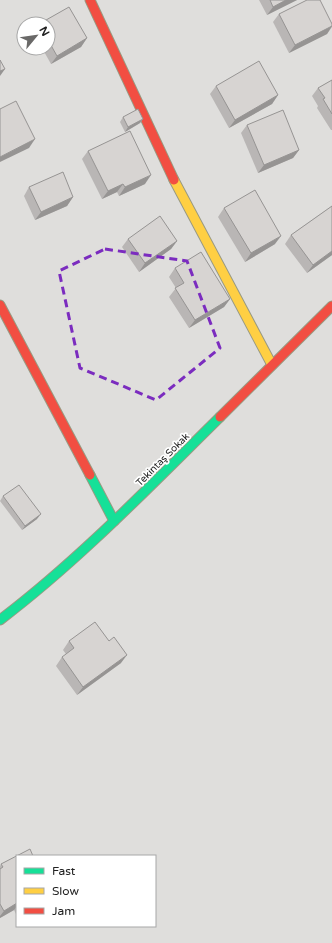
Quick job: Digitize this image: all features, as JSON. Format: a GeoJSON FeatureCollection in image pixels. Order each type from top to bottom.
{"type":"FeatureCollection","features":[{"type":"Feature","properties":{"kind":"street"},"geometry":{"type":"LineString","coordinates":[[90,0],[170,173],[272,365]]}},
{"type":"Feature","properties":{"kind":"street"},"geometry":{"type":"LineString","coordinates":[[0,305],[114,521]]}},
{"type":"Feature","properties":{"kind":"street","name":"Tekintaş Sokak"},"geometry":{"type":"LineString","coordinates":[[0,620],[37,592],[114,521],[332,306]]}},
{"type":"Feature","properties":{"kind":"highlighted area"},"geometry":{"type":"Polygon","coordinates":[[[105,249],[187,261],[220,348],[156,400],[80,368],[59,271],[105,249]]]}},
{"type":"Feature","properties":{"kind":"shaded area"},"geometry":{"type":"Polygon","coordinates":[[[0,0],[332,0],[332,943],[0,943],[0,0]]]}},
{"type":"Feature","properties":{"kind":"building"},"geometry":{"type":"Polygon","coordinates":[[[270,0],[286,0],[273,7],[270,0]]]}},
{"type":"Feature","properties":{"kind":"building"},"geometry":{"type":"Polygon","coordinates":[[[307,0],[320,0],[332,26],[295,45],[279,14],[307,0]]]}},
{"type":"Feature","properties":{"kind":"building"},"geometry":{"type":"Polygon","coordinates":[[[69,7],[87,38],[57,56],[56,16],[53,16],[69,7]]]}},
{"type":"Feature","properties":{"kind":"building"},"geometry":{"type":"Polygon","coordinates":[[[0,60],[5,69],[0,71],[0,60]]]}},
{"type":"Feature","properties":{"kind":"building"},"geometry":{"type":"Polygon","coordinates":[[[259,61],[278,95],[235,120],[216,86],[259,61]]]}},
{"type":"Feature","properties":{"kind":"building"},"geometry":{"type":"Polygon","coordinates":[[[332,80],[332,114],[323,99],[325,98],[318,88],[332,80]]]}},
{"type":"Feature","properties":{"kind":"building"},"geometry":{"type":"Polygon","coordinates":[[[16,101],[35,139],[0,157],[0,109],[16,101]]]}},
{"type":"Feature","properties":{"kind":"building"},"geometry":{"type":"Polygon","coordinates":[[[138,109],[143,119],[128,127],[123,117],[138,109]]]}},
{"type":"Feature","properties":{"kind":"building"},"geometry":{"type":"Polygon","coordinates":[[[283,110],[299,150],[264,165],[247,125],[283,110]]]}},
{"type":"Feature","properties":{"kind":"building"},"geometry":{"type":"Polygon","coordinates":[[[130,131],[151,175],[125,187],[123,184],[108,191],[88,151],[130,131]]]}},
{"type":"Feature","properties":{"kind":"building"},"geometry":{"type":"Polygon","coordinates":[[[63,172],[73,197],[41,212],[29,187],[63,172]]]}},
{"type":"Feature","properties":{"kind":"building"},"geometry":{"type":"Polygon","coordinates":[[[255,190],[281,236],[251,253],[224,208],[255,190]]]}},
{"type":"Feature","properties":{"kind":"building"},"geometry":{"type":"Polygon","coordinates":[[[332,206],[332,251],[313,265],[291,235],[332,206]]]}},
{"type":"Feature","properties":{"kind":"building"},"geometry":{"type":"Polygon","coordinates":[[[160,216],[177,241],[145,263],[128,239],[160,216]]]}},
{"type":"Feature","properties":{"kind":"building"},"geometry":{"type":"Polygon","coordinates":[[[201,252],[230,299],[195,320],[175,288],[184,283],[175,268],[201,252]]]}},
{"type":"Feature","properties":{"kind":"building"},"geometry":{"type":"Polygon","coordinates":[[[19,485],[41,514],[25,526],[3,496],[19,485]]]}},
{"type":"Feature","properties":{"kind":"building"},"geometry":{"type":"Polygon","coordinates":[[[95,622],[109,641],[114,637],[127,655],[83,687],[62,657],[74,648],[69,641],[95,622]]]}},
{"type":"Feature","properties":{"kind":"building"},"geometry":{"type":"Polygon","coordinates":[[[30,849],[33,855],[18,855],[30,849]]]}},
{"type":"Feature","properties":{"kind":"building"},"geometry":{"type":"Polygon","coordinates":[[[16,856],[16,904],[4,911],[0,904],[0,869],[3,867],[1,864],[16,856]]]}},
{"type":"Feature","properties":{"kind":"traffic: fast"},"geometry":{"type":"LineString","coordinates":[[0,620],[86,548],[220,417]]}},
{"type":"Feature","properties":{"kind":"traffic: fast"},"geometry":{"type":"LineString","coordinates":[[90,475],[114,521]]}},
{"type":"Feature","properties":{"kind":"traffic: slow"},"geometry":{"type":"LineString","coordinates":[[174,180],[272,365]]}},
{"type":"Feature","properties":{"kind":"traffic: jam"},"geometry":{"type":"LineString","coordinates":[[90,0],[174,180]]}},
{"type":"Feature","properties":{"kind":"traffic: jam"},"geometry":{"type":"LineString","coordinates":[[0,305],[90,475]]}},
{"type":"Feature","properties":{"kind":"traffic: jam"},"geometry":{"type":"LineString","coordinates":[[220,417],[332,306]]}}]}
